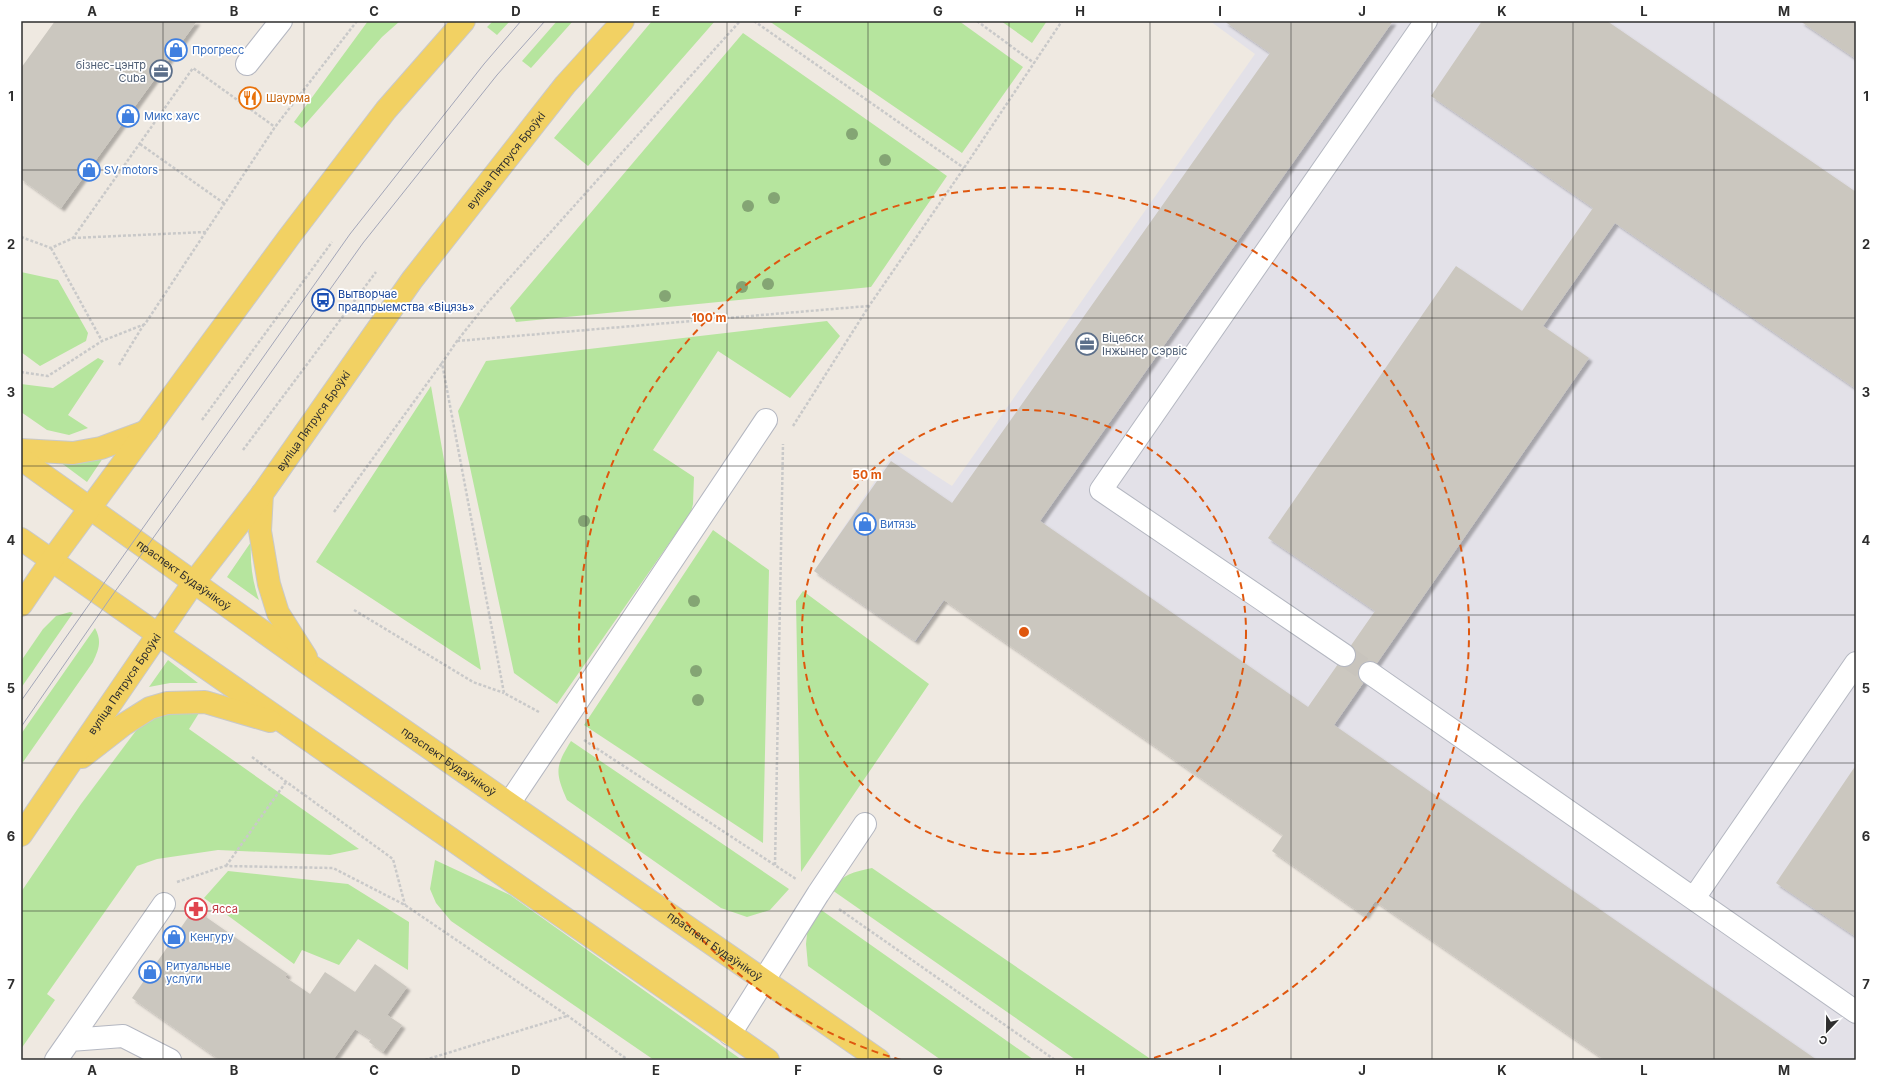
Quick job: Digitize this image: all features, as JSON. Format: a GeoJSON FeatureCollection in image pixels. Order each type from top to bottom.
{"type":"FeatureCollection","features":[{"type":"Feature","properties":{"kind":"main road","name":"вуліца Пятруся Броўкі"},"geometry":{"type":"LineString","coordinates":[[21,835],[194,582],[262,494],[412,280],[565,85],[623,21]]}},
{"type":"Feature","properties":{"kind":"main road"},"geometry":{"type":"LineString","coordinates":[[21,605],[51,561],[91,509],[289,237],[382,116],[459,23]]}},
{"type":"Feature","properties":{"kind":"main road"},"geometry":{"type":"LineString","coordinates":[[21,450],[73,453],[101,448],[147,431]]}},
{"type":"Feature","properties":{"kind":"main road","name":"праспект Будаўнікоў"},"geometry":{"type":"LineString","coordinates":[[21,459],[314,668],[510,802],[879,1060]]}},
{"type":"Feature","properties":{"kind":"main road"},"geometry":{"type":"LineString","coordinates":[[262,494],[260,531],[271,591],[278,613],[314,668]]}},
{"type":"Feature","properties":{"kind":"main road"},"geometry":{"type":"LineString","coordinates":[[21,539],[768,1060]]}},
{"type":"Feature","properties":{"kind":"main road"},"geometry":{"type":"LineString","coordinates":[[67,768],[123,725],[150,708],[167,703],[205,702],[288,726]]}},
{"type":"Feature","properties":{"kind":"street"},"geometry":{"type":"LineString","coordinates":[[246,64],[281,21]]}},
{"type":"Feature","properties":{"kind":"street"},"geometry":{"type":"LineString","coordinates":[[1344,655],[1101,490],[1426,21]]}},
{"type":"Feature","properties":{"kind":"street"},"geometry":{"type":"LineString","coordinates":[[510,802],[766,420]]}},
{"type":"Feature","properties":{"kind":"street"},"geometry":{"type":"LineString","coordinates":[[1694,898],[1856,664]]}},
{"type":"Feature","properties":{"kind":"street"},"geometry":{"type":"LineString","coordinates":[[1370,673],[1856,1012]]}},
{"type":"Feature","properties":{"kind":"street"},"geometry":{"type":"LineString","coordinates":[[730,1034],[818,894],[865,824]]}},
{"type":"Feature","properties":{"kind":"street"},"geometry":{"type":"LineString","coordinates":[[56,1060],[164,904]]}},
{"type":"Feature","properties":{"kind":"street"},"geometry":{"type":"LineString","coordinates":[[70,1040],[123,1036],[170,1060]]}},
{"type":"Feature","properties":{"kind":"path"},"geometry":{"type":"LineString","coordinates":[[119,365],[275,127],[357,21]]}},
{"type":"Feature","properties":{"kind":"path"},"geometry":{"type":"LineString","coordinates":[[334,512],[457,341],[493,296],[740,21]]}},
{"type":"Feature","properties":{"kind":"path"},"geometry":{"type":"LineString","coordinates":[[754,21],[964,168]]}},
{"type":"Feature","properties":{"kind":"path"},"geometry":{"type":"LineString","coordinates":[[976,21],[1034,63]]}},
{"type":"Feature","properties":{"kind":"path"},"geometry":{"type":"LineString","coordinates":[[791,429],[869,306],[964,168],[1062,21]]}},
{"type":"Feature","properties":{"kind":"path"},"geometry":{"type":"LineString","coordinates":[[72,238],[193,68],[275,127]]}},
{"type":"Feature","properties":{"kind":"path"},"geometry":{"type":"LineString","coordinates":[[140,144],[224,204]]}},
{"type":"Feature","properties":{"kind":"path"},"geometry":{"type":"LineString","coordinates":[[51,248],[72,238],[206,232]]}},
{"type":"Feature","properties":{"kind":"path"},"geometry":{"type":"LineString","coordinates":[[21,237],[51,248],[102,341]]}},
{"type":"Feature","properties":{"kind":"path"},"geometry":{"type":"LineString","coordinates":[[202,420],[332,242]]}},
{"type":"Feature","properties":{"kind":"path"},"geometry":{"type":"LineString","coordinates":[[243,450],[376,272]]}},
{"type":"Feature","properties":{"kind":"path"},"geometry":{"type":"LineString","coordinates":[[457,341],[869,306]]}},
{"type":"Feature","properties":{"kind":"path"},"geometry":{"type":"LineString","coordinates":[[21,372],[48,376],[102,341],[145,324]]}},
{"type":"Feature","properties":{"kind":"path"},"geometry":{"type":"LineString","coordinates":[[442,363],[504,693]]}},
{"type":"Feature","properties":{"kind":"path"},"geometry":{"type":"LineString","coordinates":[[775,866],[783,442]]}},
{"type":"Feature","properties":{"kind":"path"},"geometry":{"type":"LineString","coordinates":[[354,610],[473,682],[504,693],[561,724],[818,894],[1055,1060]]}},
{"type":"Feature","properties":{"kind":"path"},"geometry":{"type":"LineString","coordinates":[[252,758],[393,859],[405,905]]}},
{"type":"Feature","properties":{"kind":"path"},"geometry":{"type":"LineString","coordinates":[[226,866],[286,782]]}},
{"type":"Feature","properties":{"kind":"path"},"geometry":{"type":"LineString","coordinates":[[174,883],[226,866],[333,868],[405,905],[568,1016],[628,1060]]}},
{"type":"Feature","properties":{"kind":"path"},"geometry":{"type":"LineString","coordinates":[[425,1060],[568,1016]]}},
{"type":"Feature","properties":{"kind":"shaded area"},"geometry":{"type":"Polygon","coordinates":[[[1210,21],[1856,21],[1856,1060],[1613,1060],[945,600],[916,642],[814,571],[896,450],[952,486],[1255,54],[1210,21]]]}},
{"type":"Feature","properties":{"kind":"green space"},"geometry":{"type":"Polygon","coordinates":[[[368,21],[400,21],[382,37],[302,128],[294,122],[368,21]]]}},
{"type":"Feature","properties":{"kind":"green space"},"geometry":{"type":"Polygon","coordinates":[[[493,21],[510,21],[497,35],[487,27],[493,21]]]}},
{"type":"Feature","properties":{"kind":"green space"},"geometry":{"type":"Polygon","coordinates":[[[557,21],[573,21],[531,68],[522,61],[557,21]]]}},
{"type":"Feature","properties":{"kind":"green space"},"geometry":{"type":"Polygon","coordinates":[[[652,21],[715,21],[588,166],[554,138],[652,21]]]}},
{"type":"Feature","properties":{"kind":"green space"},"geometry":{"type":"Polygon","coordinates":[[[769,21],[959,21],[1023,67],[962,153],[769,21]]]}},
{"type":"Feature","properties":{"kind":"green space"},"geometry":{"type":"Polygon","coordinates":[[[1001,21],[1047,21],[1032,43],[1001,21]]]}},
{"type":"Feature","properties":{"kind":"green space"},"geometry":{"type":"Polygon","coordinates":[[[743,33],[947,176],[871,287],[516,322],[510,308],[743,33]]]}},
{"type":"Feature","properties":{"kind":"green space"},"geometry":{"type":"Polygon","coordinates":[[[21,272],[58,280],[88,333],[86,341],[40,366],[21,352],[21,272]]]}},
{"type":"Feature","properties":{"kind":"green space"},"geometry":{"type":"Polygon","coordinates":[[[827,321],[840,336],[790,398],[718,351],[653,450],[694,477],[693,504],[691,512],[557,704],[514,673],[458,411],[486,361],[827,321]]]}},
{"type":"Feature","properties":{"kind":"green space"},"geometry":{"type":"Polygon","coordinates":[[[98,358],[104,361],[68,415],[88,428],[69,435],[47,430],[21,412],[21,384],[53,388],[98,358]]]}},
{"type":"Feature","properties":{"kind":"green space"},"geometry":{"type":"Polygon","coordinates":[[[431,386],[481,670],[316,562],[431,386]]]}},
{"type":"Feature","properties":{"kind":"green space"},"geometry":{"type":"Polygon","coordinates":[[[105,455],[87,482],[56,459],[105,455]]]}},
{"type":"Feature","properties":{"kind":"green space"},"geometry":{"type":"Polygon","coordinates":[[[713,530],[769,570],[763,843],[584,725],[713,530]]]}},
{"type":"Feature","properties":{"kind":"green space"},"geometry":{"type":"Polygon","coordinates":[[[251,542],[252,571],[259,600],[227,577],[251,542]]]}},
{"type":"Feature","properties":{"kind":"green space"},"geometry":{"type":"Polygon","coordinates":[[[803,591],[929,684],[801,872],[796,601],[803,591]]]}},
{"type":"Feature","properties":{"kind":"green space"},"geometry":{"type":"Polygon","coordinates":[[[70,612],[73,613],[21,688],[21,661],[43,629],[56,616],[70,612]]]}},
{"type":"Feature","properties":{"kind":"green space"},"geometry":{"type":"Polygon","coordinates":[[[95,628],[99,645],[93,662],[21,765],[21,734],[95,628]]]}},
{"type":"Feature","properties":{"kind":"green space"},"geometry":{"type":"Polygon","coordinates":[[[168,660],[198,683],[170,683],[149,687],[168,660]]]}},
{"type":"Feature","properties":{"kind":"green space"},"geometry":{"type":"Polygon","coordinates":[[[204,705],[189,729],[359,849],[330,855],[218,850],[157,859],[137,866],[47,994],[55,1000],[21,1049],[21,892],[81,804],[147,716],[204,705]]]}},
{"type":"Feature","properties":{"kind":"green space"},"geometry":{"type":"Polygon","coordinates":[[[571,741],[789,889],[770,910],[747,917],[721,908],[567,800],[560,783],[558,770],[562,757],[571,741]]]}},
{"type":"Feature","properties":{"kind":"green space"},"geometry":{"type":"Polygon","coordinates":[[[435,860],[510,895],[742,1060],[654,1060],[451,921],[436,903],[430,889],[435,860]]]}},
{"type":"Feature","properties":{"kind":"green space"},"geometry":{"type":"Polygon","coordinates":[[[872,868],[1152,1060],[1076,1060],[832,890],[840,880],[849,874],[872,868]]]}},
{"type":"Feature","properties":{"kind":"green space"},"geometry":{"type":"Polygon","coordinates":[[[228,871],[348,884],[409,922],[408,970],[358,939],[339,965],[302,950],[294,964],[204,898],[228,871]]]}},
{"type":"Feature","properties":{"kind":"green space"},"geometry":{"type":"Polygon","coordinates":[[[817,907],[1034,1060],[941,1060],[808,966],[806,944],[808,925],[817,907]]]}},
{"type":"Feature","properties":{"kind":"building"},"geometry":{"type":"Polygon","coordinates":[[[55,21],[197,21],[61,208],[21,179],[21,68],[55,21]]]}},
{"type":"Feature","properties":{"kind":"building"},"geometry":{"type":"Polygon","coordinates":[[[1224,21],[1393,21],[1040,521],[1308,707],[1375,611],[1268,538],[1456,266],[1522,311],[1593,208],[1431,96],[1482,21],[1607,21],[1856,192],[1856,389],[1615,223],[1543,326],[1589,358],[1334,725],[1817,1060],[1605,1060],[1375,901],[1365,916],[1272,851],[1283,835],[944,600],[915,641],[814,571],[891,461],[952,503],[1270,53],[1224,21]]]}},
{"type":"Feature","properties":{"kind":"building"},"geometry":{"type":"Polygon","coordinates":[[[1800,21],[1856,21],[1856,59],[1800,21]]]}},
{"type":"Feature","properties":{"kind":"building"},"geometry":{"type":"Polygon","coordinates":[[[1856,765],[1856,937],[1776,883],[1856,765]]]}},
{"type":"Feature","properties":{"kind":"building"},"geometry":{"type":"Polygon","coordinates":[[[202,909],[203,915],[288,974],[285,977],[310,994],[325,972],[355,992],[375,964],[407,987],[387,1015],[402,1025],[383,1052],[369,1042],[371,1039],[355,1029],[333,1060],[253,1060],[250,1058],[249,1060],[220,1060],[132,998],[189,916],[189,910],[202,909]]]}},
{"type":"Feature","properties":{"kind":"tunnel"},"geometry":{"type":"LineString","coordinates":[[1344,655],[1370,673]]}},
{"type":"Feature","properties":{"kind":"tram line"},"geometry":{"type":"LineString","coordinates":[[21,701],[350,234],[484,64],[521,21]]}},
{"type":"Feature","properties":{"kind":"tram line"},"geometry":{"type":"LineString","coordinates":[[21,727],[109,600],[363,243],[497,75],[545,21]]}},
{"type":"Feature","properties":{"kind":"place","name":"Прогресс"},"geometry":{"type":"Point","coordinates":[176,50]}},
{"type":"Feature","properties":{"kind":"place","name":"бізнес-цэнтр Cuba"},"geometry":{"type":"Point","coordinates":[161,71]}},
{"type":"Feature","properties":{"kind":"place","name":"Шаурма"},"geometry":{"type":"Point","coordinates":[250,98]}},
{"type":"Feature","properties":{"kind":"place","name":"Микс хаус"},"geometry":{"type":"Point","coordinates":[128,116]}},
{"type":"Feature","properties":{"kind":"place","name":"SV motors"},"geometry":{"type":"Point","coordinates":[89,170]}},
{"type":"Feature","properties":{"kind":"place","name":"Вытворчае прадпрыемства «Віцязь»"},"geometry":{"type":"Point","coordinates":[323,300]}},
{"type":"Feature","properties":{"kind":"place","name":"Віцебск Інжынер Сэрвіс"},"geometry":{"type":"Point","coordinates":[1087,344]}},
{"type":"Feature","properties":{"kind":"place","name":"Витязь"},"geometry":{"type":"Point","coordinates":[865,524]}},
{"type":"Feature","properties":{"kind":"place","name":"Ясса"},"geometry":{"type":"Point","coordinates":[196,909]}},
{"type":"Feature","properties":{"kind":"place","name":"Кенгуру"},"geometry":{"type":"Point","coordinates":[174,937]}},
{"type":"Feature","properties":{"kind":"place","name":"Ритуальные услуги"},"geometry":{"type":"Point","coordinates":[150,972]}}]}
